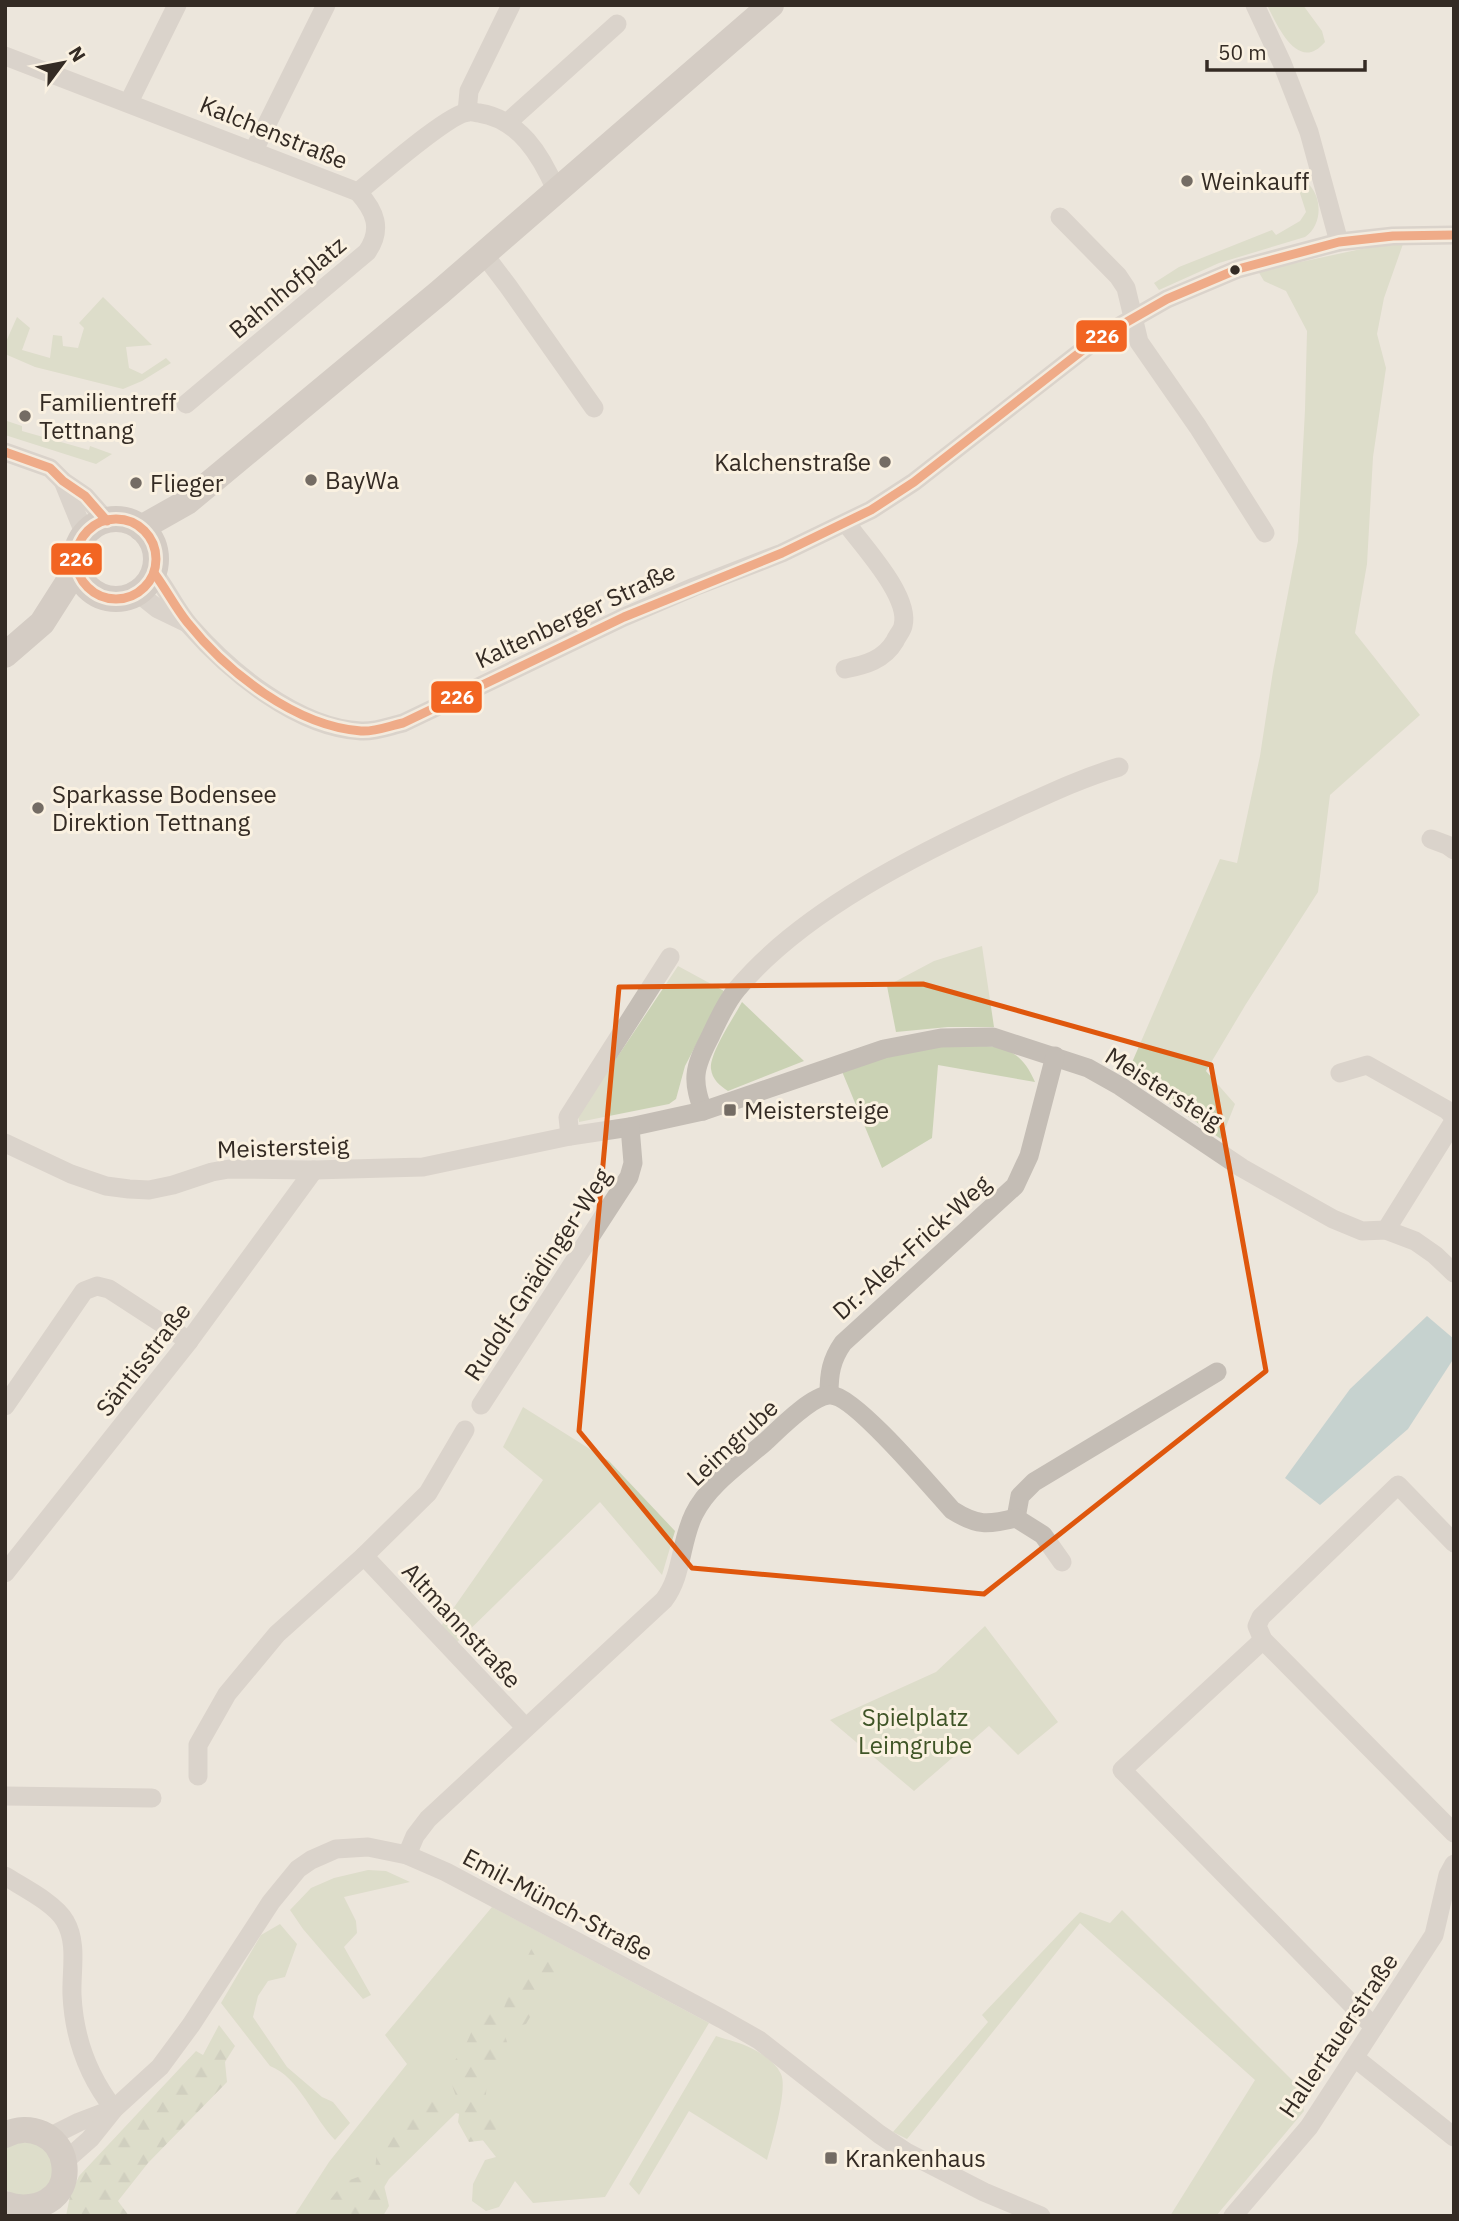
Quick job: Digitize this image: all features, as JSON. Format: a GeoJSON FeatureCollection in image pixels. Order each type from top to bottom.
{"type":"FeatureCollection","features":[{"type":"Feature","properties":{"kind":"main road"},"geometry":{"type":"LineString","coordinates":[[147,561],[125,521],[107,521],[91,528],[78,550],[78,568],[85,583],[100,596],[120,599],[147,561],[187,502],[440,292],[771,5]]}},
{"type":"Feature","properties":{"kind":"main road"},"geometry":{"type":"LineString","coordinates":[[42,623],[78,568]]}},
{"type":"Feature","properties":{"kind":"main road"},"geometry":{"type":"LineString","coordinates":[[5,655],[42,623],[100,596]]}},
{"type":"Feature","properties":{"kind":"main road"},"geometry":{"type":"LineString","coordinates":[[7,2132],[30,2130],[49,2137],[60,2151],[64,2162],[61,2186],[49,2208],[10,2207]]}},
{"type":"Feature","properties":{"kind":"street"},"geometry":{"type":"LineString","coordinates":[[129,102],[177,5]]}},
{"type":"Feature","properties":{"kind":"street"},"geometry":{"type":"LineString","coordinates":[[254,150],[326,5]]}},
{"type":"Feature","properties":{"kind":"street"},"geometry":{"type":"LineString","coordinates":[[511,5],[469,91],[467,112],[494,116],[508,122],[525,138],[542,162],[556,190]]}},
{"type":"Feature","properties":{"kind":"street"},"geometry":{"type":"LineString","coordinates":[[1255,5],[1282,63],[1309,132],[1339,242]]}},
{"type":"Feature","properties":{"kind":"street"},"geometry":{"type":"LineString","coordinates":[[508,122],[617,24]]}},
{"type":"Feature","properties":{"kind":"street","name":"Kalchenstraße"},"geometry":{"type":"LineString","coordinates":[[5,56],[358,192],[436,129],[467,112]]}},
{"type":"Feature","properties":{"kind":"street","name":"Bahnhofplatz"},"geometry":{"type":"LineString","coordinates":[[186,404],[367,252],[374,242],[374,216],[369,204],[358,192]]}},
{"type":"Feature","properties":{"kind":"street"},"geometry":{"type":"LineString","coordinates":[[1060,217],[1118,276],[1126,288],[1139,342],[1198,427],[1265,533]]}},
{"type":"Feature","properties":{"kind":"street","name":"Kaltenberger Straße"},"geometry":{"type":"LineString","coordinates":[[147,561],[188,623],[219,656],[276,700],[329,726],[364,732],[403,723],[624,617],[782,553],[846,523],[914,482],[1069,359],[1133,317],[1167,299],[1238,269],[1339,242],[1393,236],[1454,234]]}},
{"type":"Feature","properties":{"kind":"street"},"geometry":{"type":"LineString","coordinates":[[483,253],[594,408]]}},
{"type":"Feature","properties":{"kind":"street"},"geometry":{"type":"LineString","coordinates":[[5,452],[50,468],[85,496],[107,521]]}},
{"type":"Feature","properties":{"kind":"street"},"geometry":{"type":"LineString","coordinates":[[64,481],[85,535]]}},
{"type":"Feature","properties":{"kind":"street"},"geometry":{"type":"LineString","coordinates":[[845,669],[871,663],[883,654],[892,645],[903,625],[902,606],[887,578],[846,523]]}},
{"type":"Feature","properties":{"kind":"street"},"geometry":{"type":"LineString","coordinates":[[703,1111],[697,1091],[696,1074],[716,1023],[735,991],[782,943],[851,895],[927,853],[1092,775],[1119,767]]}},
{"type":"Feature","properties":{"kind":"street"},"geometry":{"type":"LineString","coordinates":[[1431,839],[1454,850]]}},
{"type":"Feature","properties":{"kind":"street"},"geometry":{"type":"LineString","coordinates":[[570,1136],[568,1118],[670,957]]}},
{"type":"Feature","properties":{"kind":"street","name":"Meistersteig"},"geometry":{"type":"LineString","coordinates":[[5,1143],[71,1174],[106,1186],[130,1189],[149,1190],[229,1169],[423,1167],[703,1111],[884,1049],[941,1038],[993,1037],[1088,1068],[1120,1086],[1242,1168],[1333,1219],[1362,1231],[1386,1230],[1415,1241],[1454,1273]]}},
{"type":"Feature","properties":{"kind":"street","name":"Dr.-Alex-Frick-Weg"},"geometry":{"type":"LineString","coordinates":[[829,1394],[833,1356],[843,1343],[1015,1186],[1029,1156],[1055,1056]]}},
{"type":"Feature","properties":{"kind":"street"},"geometry":{"type":"LineString","coordinates":[[1340,1073],[1367,1065],[1447,1110],[1454,1119],[1386,1230]]}},
{"type":"Feature","properties":{"kind":"street","name":"Rudolf-Gnädinger-Weg"},"geometry":{"type":"LineString","coordinates":[[481,1405],[629,1177],[633,1163],[629,1127]]}},
{"type":"Feature","properties":{"kind":"street","name":"Säntisstraße"},"geometry":{"type":"LineString","coordinates":[[5,1573],[189,1341],[314,1170]]}},
{"type":"Feature","properties":{"kind":"street"},"geometry":{"type":"LineString","coordinates":[[5,1406],[84,1291],[97,1286],[109,1289],[189,1341]]}},
{"type":"Feature","properties":{"kind":"street"},"geometry":{"type":"LineString","coordinates":[[1016,1518],[1020,1496],[1034,1482],[1217,1372]]}},
{"type":"Feature","properties":{"kind":"street"},"geometry":{"type":"LineString","coordinates":[[829,1394],[839,1397],[862,1413],[952,1510],[968,1520],[994,1524],[1016,1518],[1042,1535],[1062,1562]]}},
{"type":"Feature","properties":{"kind":"street","name":"Leimgrube"},"geometry":{"type":"LineString","coordinates":[[407,1855],[415,1836],[428,1819],[664,1600],[675,1581],[694,1513],[711,1490],[806,1407],[829,1394]]}},
{"type":"Feature","properties":{"kind":"street","name":"Altmannstraße"},"geometry":{"type":"LineString","coordinates":[[198,1776],[198,1745],[227,1694],[277,1634],[364,1556],[428,1493],[465,1430]]}},
{"type":"Feature","properties":{"kind":"street"},"geometry":{"type":"LineString","coordinates":[[1454,1543],[1398,1485],[1261,1617],[1257,1626],[1263,1640],[1454,1833]]}},
{"type":"Feature","properties":{"kind":"street","name":"Altmannstraße"},"geometry":{"type":"LineString","coordinates":[[364,1556],[525,1727]]}},
{"type":"Feature","properties":{"kind":"street"},"geometry":{"type":"LineString","coordinates":[[1263,1640],[1122,1770],[1374,2028]]}},
{"type":"Feature","properties":{"kind":"street"},"geometry":{"type":"LineString","coordinates":[[5,1796],[152,1798]]}},
{"type":"Feature","properties":{"kind":"street","name":"Emil-Münch-Straße"},"geometry":{"type":"LineString","coordinates":[[64,2162],[90,2139],[114,2109],[160,2067],[191,2025],[271,1902],[298,1869],[311,1860],[343,1848],[368,1847],[407,1855],[495,1897],[722,2019],[759,2040],[906,2152],[984,2192],[1041,2216]]}},
{"type":"Feature","properties":{"kind":"street","name":"Hallertauerstraße"},"geometry":{"type":"LineString","coordinates":[[1233,2216],[1309,2127],[1434,1935],[1452,1873]]}},
{"type":"Feature","properties":{"kind":"street"},"geometry":{"type":"LineString","coordinates":[[5,1876],[41,1899],[65,1921],[72,1942],[72,1994],[79,2041],[98,2089],[114,2109]]}},
{"type":"Feature","properties":{"kind":"street"},"geometry":{"type":"LineString","coordinates":[[1355,2058],[1454,2137]]}},
{"type":"Feature","properties":{"kind":"street","name":"Emil-Münch-Straße"},"geometry":{"type":"LineString","coordinates":[[49,2137],[114,2109]]}},
{"type":"Feature","properties":{"kind":"highlighted area"},"geometry":{"type":"Polygon","coordinates":[[[923,984],[1211,1065],[1266,1371],[984,1594],[692,1568],[579,1431],[619,987],[923,984]]]}},
{"type":"Feature","properties":{"kind":"green space"},"geometry":{"type":"Polygon","coordinates":[[[1267,5],[1303,5],[1322,31],[1325,42],[1306,53],[1297,50],[1276,24],[1267,5]]]}},
{"type":"Feature","properties":{"kind":"green space"},"geometry":{"type":"Polygon","coordinates":[[[1306,182],[1316,194],[1319,210],[1315,225],[1305,237],[1219,263],[1159,290],[1154,283],[1179,267],[1272,230],[1276,235],[1300,221],[1306,212],[1298,187],[1306,182]]]}},
{"type":"Feature","properties":{"kind":"green space"},"geometry":{"type":"Polygon","coordinates":[[[1403,244],[1384,298],[1377,334],[1386,368],[1373,457],[1367,564],[1355,633],[1420,715],[1330,795],[1318,892],[1206,1071],[1235,1104],[1221,1139],[1127,1074],[1220,859],[1237,863],[1260,756],[1298,541],[1307,331],[1286,291],[1264,281],[1258,271],[1366,248],[1403,244]]]}},
{"type":"Feature","properties":{"kind":"green space"},"geometry":{"type":"Polygon","coordinates":[[[103,297],[152,345],[126,347],[129,368],[142,374],[166,358],[171,363],[123,389],[35,367],[5,354],[5,344],[17,317],[30,328],[22,350],[50,358],[53,335],[62,336],[63,346],[78,348],[84,328],[79,323],[103,297]]]}},
{"type":"Feature","properties":{"kind":"green space"},"geometry":{"type":"Polygon","coordinates":[[[7,421],[22,426],[22,431],[89,450],[90,446],[112,454],[96,464],[5,435],[7,421]]]}},
{"type":"Feature","properties":{"kind":"green space"},"geometry":{"type":"Polygon","coordinates":[[[982,946],[994,1027],[948,1027],[896,1032],[887,986],[934,961],[982,946]]]}},
{"type":"Feature","properties":{"kind":"green space"},"geometry":{"type":"Polygon","coordinates":[[[678,966],[724,991],[685,1066],[676,1099],[669,1104],[579,1122],[578,1116],[678,966]]]}},
{"type":"Feature","properties":{"kind":"green space"},"geometry":{"type":"Polygon","coordinates":[[[742,1002],[804,1061],[728,1091],[715,1079],[711,1062],[742,1002]]]}},
{"type":"Feature","properties":{"kind":"green space"},"geometry":{"type":"Polygon","coordinates":[[[945,1046],[987,1046],[1009,1051],[1019,1058],[1035,1082],[938,1065],[932,1138],[882,1168],[841,1069],[886,1054],[945,1046]]]}},
{"type":"Feature","properties":{"kind":"green space"},"geometry":{"type":"Polygon","coordinates":[[[523,1407],[609,1461],[675,1531],[662,1575],[600,1502],[456,1643],[441,1626],[543,1480],[503,1447],[523,1407]]]}},
{"type":"Feature","properties":{"kind":"green space","name":"Spielplatz Leimgrube"},"geometry":{"type":"Polygon","coordinates":[[[985,1626],[1058,1722],[1018,1755],[989,1726],[914,1791],[830,1720],[936,1672],[985,1626]]]}},
{"type":"Feature","properties":{"kind":"green space"},"geometry":{"type":"Polygon","coordinates":[[[368,1870],[386,1871],[410,1882],[344,1897],[356,1921],[357,1933],[344,1947],[371,1995],[363,1999],[290,1910],[311,1888],[334,1878],[368,1870]]]}},
{"type":"Feature","properties":{"kind":"green space"},"geometry":{"type":"Polygon","coordinates":[[[492,1907],[709,2023],[605,2197],[533,2203],[515,2181],[499,2207],[486,2211],[472,2201],[473,2184],[485,2160],[496,2157],[463,2115],[456,2113],[389,2179],[367,2216],[294,2216],[329,2162],[407,2064],[385,2035],[492,1907]]]}},
{"type":"Feature","properties":{"kind":"green space"},"geometry":{"type":"Polygon","coordinates":[[[1122,1910],[1299,2087],[1304,2111],[1216,2216],[1170,2216],[1255,2080],[1080,1923],[907,2139],[893,2132],[988,2022],[982,2015],[1080,1912],[1110,1923],[1122,1910]]]}},
{"type":"Feature","properties":{"kind":"green space"},"geometry":{"type":"Polygon","coordinates":[[[280,1924],[297,1944],[285,1977],[268,1981],[258,1996],[253,2017],[287,2067],[322,2097],[333,2102],[350,2123],[335,2140],[298,2089],[280,2071],[270,2066],[221,2003],[261,1935],[280,1924]]]}},
{"type":"Feature","properties":{"kind":"green space"},"geometry":{"type":"Polygon","coordinates":[[[534,1944],[555,1957],[560,1969],[526,2024],[504,2032],[510,2052],[510,2065],[487,2084],[485,2103],[497,2119],[495,2139],[469,2142],[458,2122],[460,2107],[449,2068],[478,2020],[487,2013],[504,2008],[510,1990],[534,1944]]]}},
{"type":"Feature","properties":{"kind":"green space"},"geometry":{"type":"Polygon","coordinates":[[[219,2025],[235,2046],[225,2062],[227,2082],[148,2163],[118,2201],[129,2216],[66,2216],[70,2196],[79,2176],[196,2051],[203,2055],[219,2025]]]}},
{"type":"Feature","properties":{"kind":"green space"},"geometry":{"type":"Polygon","coordinates":[[[716,2036],[757,2051],[773,2063],[781,2074],[781,2103],[767,2160],[689,2111],[639,2195],[629,2184],[716,2036]]]}},
{"type":"Feature","properties":{"kind":"green space"},"geometry":{"type":"Polygon","coordinates":[[[430,2091],[455,2105],[408,2157],[381,2173],[389,2206],[383,2216],[323,2216],[323,2209],[344,2182],[375,2171],[378,2139],[430,2091]]]}},
{"type":"Feature","properties":{"kind":"green space"},"geometry":{"type":"Polygon","coordinates":[[[13,2142],[39,2143],[50,2156],[53,2175],[42,2190],[34,2194],[24,2196],[5,2189],[5,2147],[13,2142]]]}},
{"type":"Feature","properties":{"kind":"water"},"geometry":{"type":"Polygon","coordinates":[[[1427,1316],[1454,1339],[1454,1358],[1408,1429],[1320,1505],[1285,1478],[1350,1389],[1427,1316]]]}},
{"type":"Feature","properties":{"kind":"transit line","name":"226"},"geometry":{"type":"LineString","coordinates":[[154,573],[203,641],[242,677],[287,707],[336,727],[361,731],[403,723],[624,617],[782,553],[871,510],[914,482],[1097,339],[1167,299],[1238,269],[1339,242],[1393,236],[1454,235]]}},
{"type":"Feature","properties":{"kind":"transit line","name":"226"},"geometry":{"type":"LineString","coordinates":[[5,452],[50,468],[85,496],[107,521]]}},
{"type":"Feature","properties":{"kind":"transit line","name":"226"},"geometry":{"type":"LineString","coordinates":[[116,519],[131,522],[144,531],[153,544],[156,559],[153,574],[144,587],[131,596],[116,599],[101,596],[88,587],[79,574],[76,559],[79,544],[88,531],[101,522],[116,519]]}},
{"type":"Feature","properties":{"kind":"place","name":"Weinkauff"},"geometry":{"type":"Point","coordinates":[1187,181]}},
{"type":"Feature","properties":{"kind":"place","name":"Familientreff Tettnang"},"geometry":{"type":"Point","coordinates":[25,416]}},
{"type":"Feature","properties":{"kind":"place","name":"Kalchenstraße"},"geometry":{"type":"Point","coordinates":[885,462]}},
{"type":"Feature","properties":{"kind":"place","name":"BayWa"},"geometry":{"type":"Point","coordinates":[311,480]}},
{"type":"Feature","properties":{"kind":"place","name":"Flieger"},"geometry":{"type":"Point","coordinates":[136,483]}},
{"type":"Feature","properties":{"kind":"place","name":"Sparkasse Bodensee Direktion Tettnang"},"geometry":{"type":"Point","coordinates":[38,808]}},
{"type":"Feature","properties":{"kind":"place","name":"Meistersteige"},"geometry":{"type":"Point","coordinates":[730,1110]}},
{"type":"Feature","properties":{"kind":"place","name":"Krankenhaus"},"geometry":{"type":"Point","coordinates":[831,2158]}}]}
